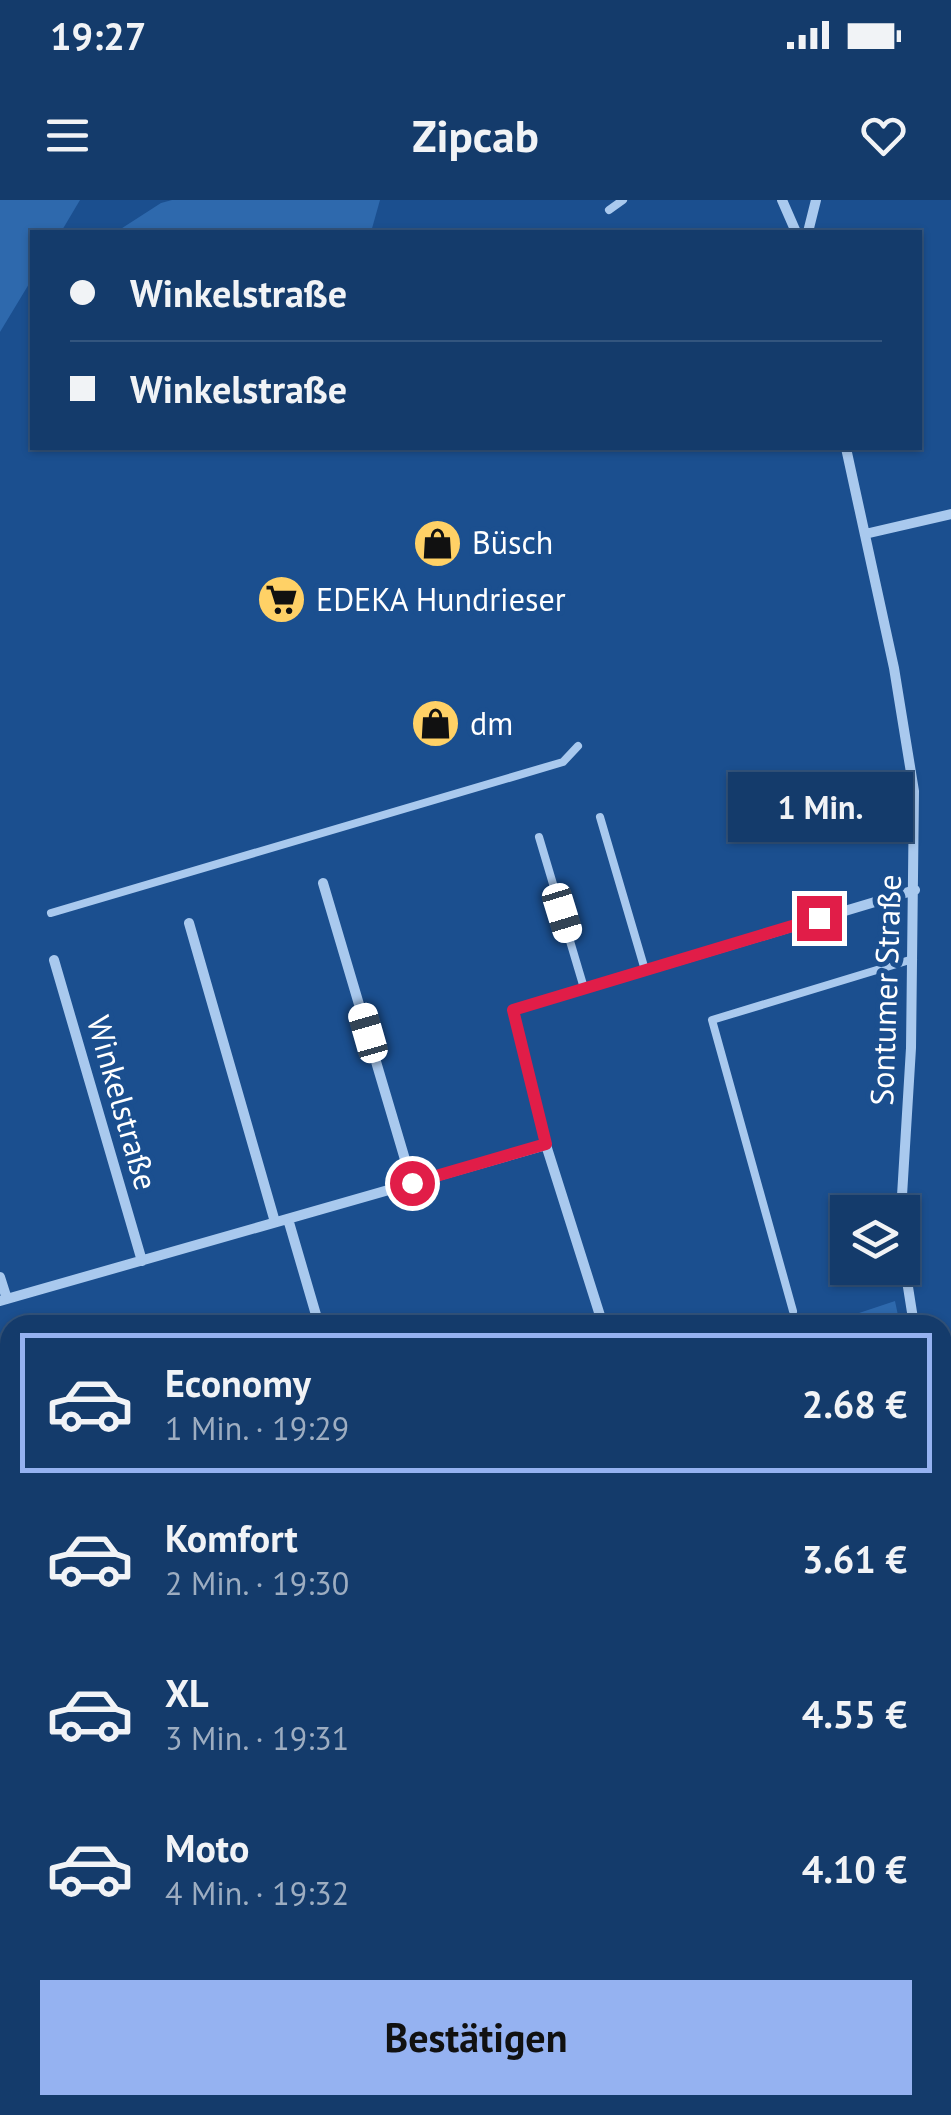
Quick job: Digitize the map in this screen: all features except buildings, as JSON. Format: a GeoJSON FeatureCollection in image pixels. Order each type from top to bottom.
{"type":"FeatureCollection","features":[{"type":"Feature","properties":{"kind":"street"},"geometry":{"type":"LineString","coordinates":[[782,200],[795,230]]}},
{"type":"Feature","properties":{"kind":"street"},"geometry":{"type":"LineString","coordinates":[[808,230],[816,200]]}},
{"type":"Feature","properties":{"kind":"street","name":"Sontumer Straße"},"geometry":{"type":"LineString","coordinates":[[846,450],[894,668],[912,776],[915,890],[902,1195]]}},
{"type":"Feature","properties":{"kind":"street"},"geometry":{"type":"LineString","coordinates":[[866,534],[951,514]]}},
{"type":"Feature","properties":{"kind":"street"},"geometry":{"type":"LineString","coordinates":[[323,882],[412,1183]]}},
{"type":"Feature","properties":{"kind":"street"},"geometry":{"type":"LineString","coordinates":[[600,1315],[546,1144],[513,1010],[915,890]]}},
{"type":"Feature","properties":{"kind":"street"},"geometry":{"type":"LineString","coordinates":[[188,923],[275,1222]]}},
{"type":"Feature","properties":{"kind":"street","name":"Winkelstraße"},"geometry":{"type":"LineString","coordinates":[[54,960],[142,1261]]}},
{"type":"Feature","properties":{"kind":"street"},"geometry":{"type":"LineString","coordinates":[[0,1277],[3,1300],[546,1144]]}},
{"type":"Feature","properties":{"kind":"street"},"geometry":{"type":"LineString","coordinates":[[288,1219],[316,1315]]}},
{"type":"Feature","properties":{"kind":"street"},"geometry":{"type":"LineString","coordinates":[[908,1285],[912,1315]]}},
{"type":"Feature","properties":{"kind":"lane"},"geometry":{"type":"LineString","coordinates":[[609,210],[623,200]]}},
{"type":"Feature","properties":{"kind":"lane"},"geometry":{"type":"LineString","coordinates":[[52,913],[563,762],[578,746]]}},
{"type":"Feature","properties":{"kind":"lane"},"geometry":{"type":"LineString","coordinates":[[600,817],[645,970]]}},
{"type":"Feature","properties":{"kind":"lane"},"geometry":{"type":"LineString","coordinates":[[539,837],[584,988]]}},
{"type":"Feature","properties":{"kind":"lane"},"geometry":{"type":"LineString","coordinates":[[793,1312],[712,1020],[913,959]]}},
{"type":"Feature","properties":{"kind":"shaded area"},"geometry":{"type":"Polygon","coordinates":[[[0,200],[80,200],[62,230],[30,230],[30,282],[0,332],[0,200]]]}},
{"type":"Feature","properties":{"kind":"shaded area"},"geometry":{"type":"Polygon","coordinates":[[[380,200],[372,230],[119,230],[161,203],[380,200]]]}},
{"type":"Feature","properties":{"kind":"shaded area"},"geometry":{"type":"Polygon","coordinates":[[[895,1301],[898,1315],[853,1315],[895,1301]]]}},
{"type":"Feature","properties":{"kind":"place","name":"Büsch"},"geometry":{"type":"Point","coordinates":[437,543]}},
{"type":"Feature","properties":{"kind":"place","name":"EDEKA Hundrieser"},"geometry":{"type":"Point","coordinates":[281,600]}},
{"type":"Feature","properties":{"kind":"place","name":"dm"},"geometry":{"type":"Point","coordinates":[435,724]}},
{"type":"Feature","properties":{"kind":"route"},"geometry":{"type":"LineString","coordinates":[[412,1183],[546,1144],[513,1010],[819,918]]}}]}
